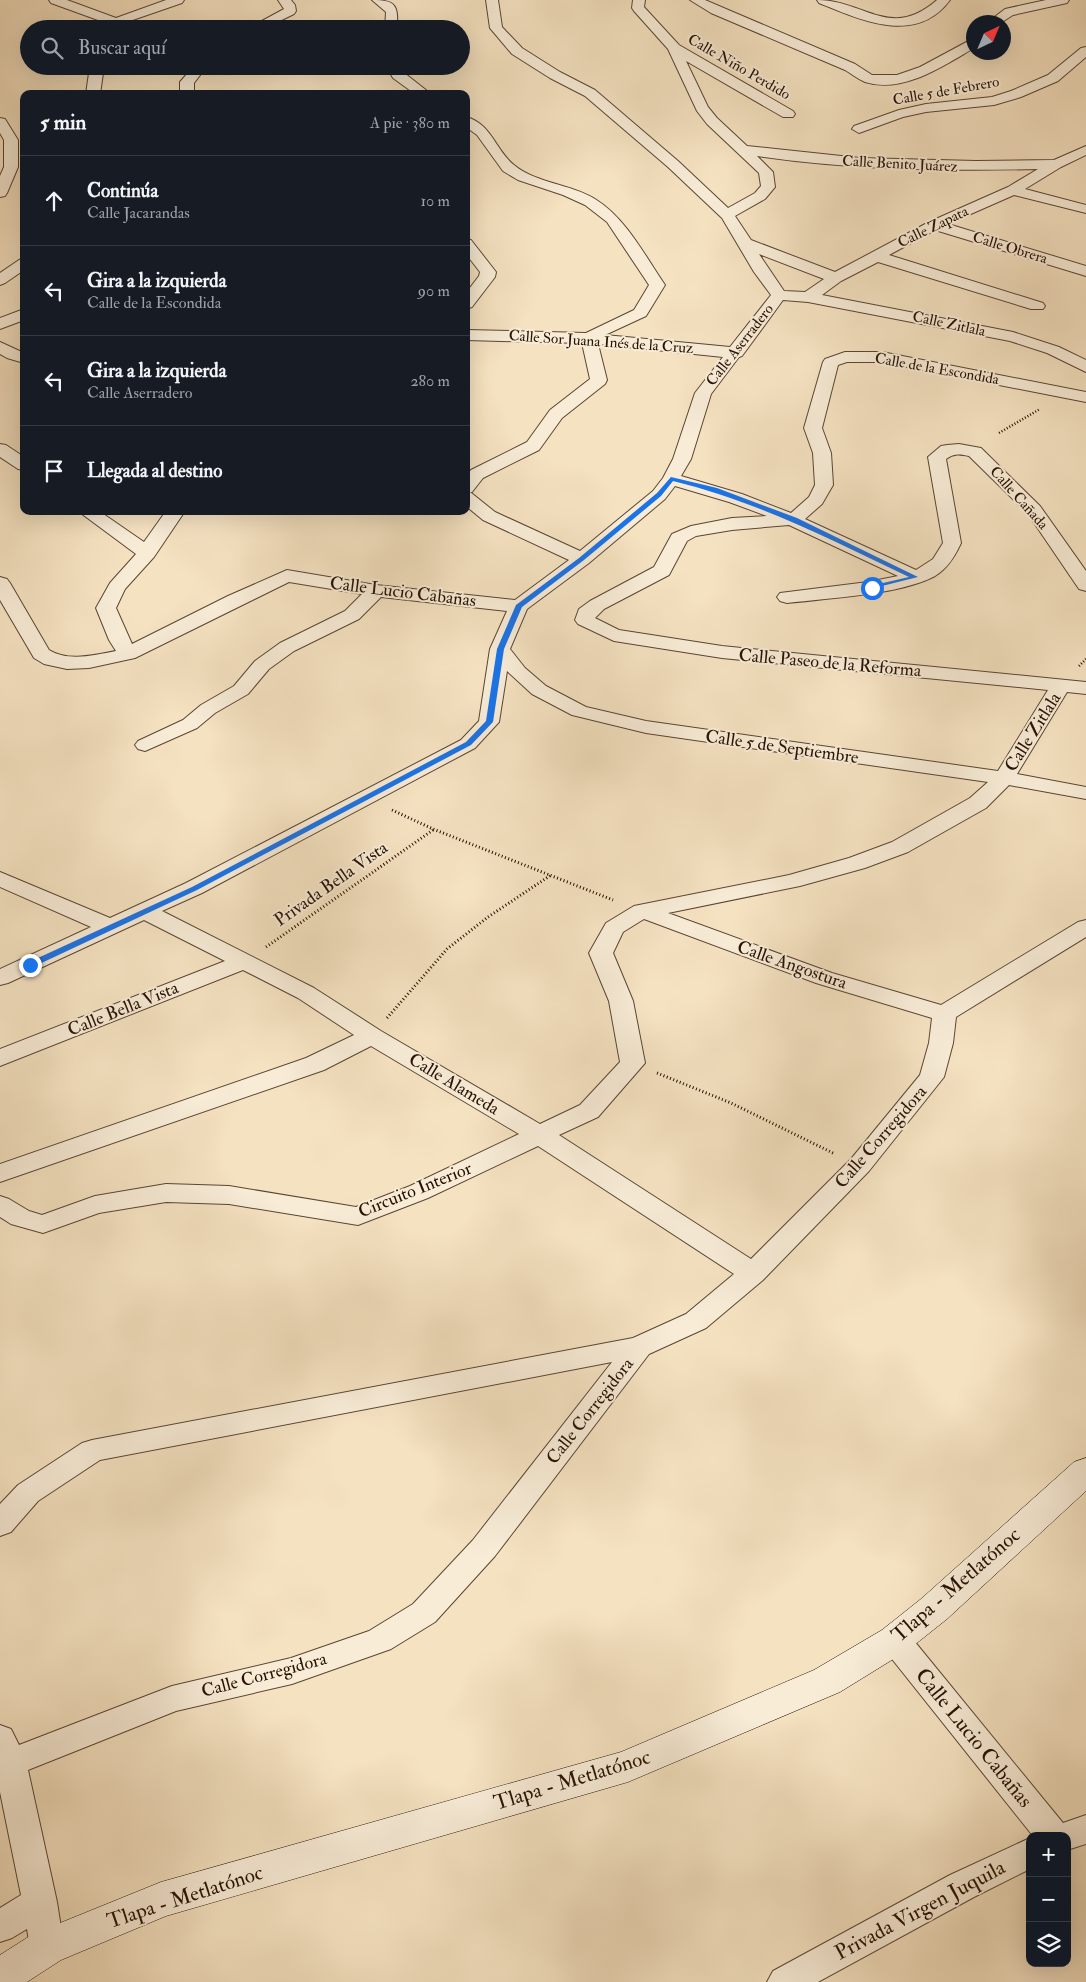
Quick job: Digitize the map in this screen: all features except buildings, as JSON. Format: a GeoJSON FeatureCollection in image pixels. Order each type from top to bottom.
{"type":"FeatureCollection","features":[{"type":"Feature","properties":{"kind":"main road","name":"Tlapa - Metlatónoc"},"geometry":{"type":"LineString","coordinates":[[0,1977],[47,1946],[161,1900],[628,1766],[827,1681],[895,1640],[934,1609],[1086,1471]]}},
{"type":"Feature","properties":{"kind":"street"},"geometry":{"type":"LineString","coordinates":[[55,0],[102,20]]}},
{"type":"Feature","properties":{"kind":"street"},"geometry":{"type":"LineString","coordinates":[[127,20],[178,0]]}},
{"type":"Feature","properties":{"kind":"street"},"geometry":{"type":"LineString","coordinates":[[272,20],[290,11],[289,5],[284,0]]}},
{"type":"Feature","properties":{"kind":"street"},"geometry":{"type":"LineString","coordinates":[[378,0],[392,11],[391,20]]}},
{"type":"Feature","properties":{"kind":"street","name":"Calle Aserradero"},"geometry":{"type":"LineString","coordinates":[[0,978],[194,888],[468,744],[489,722],[500,649],[519,606],[582,559],[659,495],[682,459],[704,393],[779,294],[762,272],[746,243],[727,215],[673,164],[590,93],[555,76],[517,51],[496,28],[492,0]]}},
{"type":"Feature","properties":{"kind":"street"},"geometry":{"type":"LineString","coordinates":[[639,0],[638,8],[674,48],[702,108],[712,121],[766,172],[768,187],[760,196],[727,215]]}},
{"type":"Feature","properties":{"kind":"street"},"geometry":{"type":"LineString","coordinates":[[696,0],[850,68],[868,79],[887,80],[904,78],[941,61],[966,47]]}},
{"type":"Feature","properties":{"kind":"street"},"geometry":{"type":"LineString","coordinates":[[823,0],[874,20],[902,24],[926,16],[944,0]]}},
{"type":"Feature","properties":{"kind":"street"},"geometry":{"type":"LineString","coordinates":[[1004,15],[1009,12],[1063,0]]}},
{"type":"Feature","properties":{"kind":"street","name":"Calle Niño Perdido"},"geometry":{"type":"LineString","coordinates":[[674,48],[788,114]]}},
{"type":"Feature","properties":{"kind":"street","name":"Calle 5 de Febrero"},"geometry":{"type":"LineString","coordinates":[[859,129],[899,114],[926,108],[994,100],[1016,94],[1053,78],[1086,51]]}},
{"type":"Feature","properties":{"kind":"street"},"geometry":{"type":"LineString","coordinates":[[94,90],[96,75]]}},
{"type":"Feature","properties":{"kind":"street"},"geometry":{"type":"LineString","coordinates":[[187,90],[187,82],[193,75]]}},
{"type":"Feature","properties":{"kind":"street"},"geometry":{"type":"LineString","coordinates":[[398,75],[419,90]]}},
{"type":"Feature","properties":{"kind":"street"},"geometry":{"type":"LineString","coordinates":[[0,122],[18,140],[11,167],[0,194]]}},
{"type":"Feature","properties":{"kind":"street"},"geometry":{"type":"LineString","coordinates":[[470,124],[482,132],[508,168],[523,177],[568,192],[590,202],[612,219],[657,285],[642,312],[598,331],[590,338],[590,349],[599,380],[556,414],[533,446],[477,474],[470,483]]}},
{"type":"Feature","properties":{"kind":"street","name":"Calle Benito Juárez"},"geometry":{"type":"LineString","coordinates":[[744,150],[793,158],[962,167],[1056,164]]}},
{"type":"Feature","properties":{"kind":"street","name":"Calle Zapata"},"geometry":{"type":"LineString","coordinates":[[808,297],[836,278],[934,224],[1013,190],[1056,164],[1086,150]]}},
{"type":"Feature","properties":{"kind":"street"},"geometry":{"type":"LineString","coordinates":[[1013,190],[1086,209]]}},
{"type":"Feature","properties":{"kind":"street","name":"Calle Obrera"},"geometry":{"type":"LineString","coordinates":[[934,224],[1086,271]]}},
{"type":"Feature","properties":{"kind":"street"},"geometry":{"type":"LineString","coordinates":[[746,243],[836,278]]}},
{"type":"Feature","properties":{"kind":"street"},"geometry":{"type":"LineString","coordinates":[[470,248],[488,272]]}},
{"type":"Feature","properties":{"kind":"street"},"geometry":{"type":"LineString","coordinates":[[875,256],[1037,306]]}},
{"type":"Feature","properties":{"kind":"street"},"geometry":{"type":"LineString","coordinates":[[8,258],[20,261]]}},
{"type":"Feature","properties":{"kind":"street"},"geometry":{"type":"LineString","coordinates":[[0,280],[20,265]]}},
{"type":"Feature","properties":{"kind":"street"},"geometry":{"type":"LineString","coordinates":[[470,272],[488,272]]}},
{"type":"Feature","properties":{"kind":"street"},"geometry":{"type":"LineString","coordinates":[[470,299],[487,277],[488,272]]}},
{"type":"Feature","properties":{"kind":"street"},"geometry":{"type":"LineString","coordinates":[[779,294],[808,297]]}},
{"type":"Feature","properties":{"kind":"street","name":"Calle Zitlala"},"geometry":{"type":"LineString","coordinates":[[808,297],[1013,337],[1053,350],[1086,366]]}},
{"type":"Feature","properties":{"kind":"street"},"geometry":{"type":"LineString","coordinates":[[0,324],[20,316]]}},
{"type":"Feature","properties":{"kind":"street","name":"Calle Sor Juana Inés de la Cruz"},"geometry":{"type":"LineString","coordinates":[[470,335],[590,338],[736,353]]}},
{"type":"Feature","properties":{"kind":"street","name":"Calle de la Escondida"},"geometry":{"type":"LineString","coordinates":[[794,519],[816,500],[824,485],[822,453],[813,428],[831,362],[845,356],[882,357],[1066,394]]}},
{"type":"Feature","properties":{"kind":"street"},"geometry":{"type":"LineString","coordinates":[[1066,394],[1086,397]]}},
{"type":"Feature","properties":{"kind":"street"},"geometry":{"type":"LineString","coordinates":[[0,449],[20,462]]}},
{"type":"Feature","properties":{"kind":"street","name":"Calle Cañada"},"geometry":{"type":"LineString","coordinates":[[915,577],[940,564],[952,543],[937,457],[947,450],[959,449],[975,452],[1034,510],[1086,585]]}},
{"type":"Feature","properties":{"kind":"street"},"geometry":{"type":"LineString","coordinates":[[671,479],[714,489],[794,519],[915,577]]}},
{"type":"Feature","properties":{"kind":"street"},"geometry":{"type":"LineString","coordinates":[[470,500],[489,516],[582,559]]}},
{"type":"Feature","properties":{"kind":"street"},"geometry":{"type":"LineString","coordinates":[[93,515],[148,553]]}},
{"type":"Feature","properties":{"kind":"street"},"geometry":{"type":"LineString","coordinates":[[0,583],[41,654],[51,660],[67,663],[89,662],[128,654],[119,640],[106,608],[117,588],[148,553],[162,527],[172,515]]}},
{"type":"Feature","properties":{"kind":"street","name":"Calle Paseo de la Reforma"},"geometry":{"type":"LineString","coordinates":[[794,519],[732,524],[691,532],[679,538],[662,571],[597,605],[586,613],[585,620],[614,635],[669,645],[722,652],[1086,688]]}},
{"type":"Feature","properties":{"kind":"street","name":"Calle Lucio Cabañas"},"geometry":{"type":"LineString","coordinates":[[128,654],[287,576],[376,591],[519,606]]}},
{"type":"Feature","properties":{"kind":"street"},"geometry":{"type":"LineString","coordinates":[[787,597],[872,588],[915,577]]}},
{"type":"Feature","properties":{"kind":"street"},"geometry":{"type":"LineString","coordinates":[[146,745],[190,724],[208,709],[241,690],[262,665],[287,647],[352,615],[376,591]]}},
{"type":"Feature","properties":{"kind":"street","name":"Calle 5 de Septiembre"},"geometry":{"type":"LineString","coordinates":[[500,649],[518,672],[539,690],[579,711],[646,728],[1004,778],[1086,793]]}},
{"type":"Feature","properties":{"kind":"street","name":"Calle Zitlala"},"geometry":{"type":"LineString","coordinates":[[642,911],[792,881],[857,864],[900,847],[978,803],[1004,778],[1061,686]]}},
{"type":"Feature","properties":{"kind":"street"},"geometry":{"type":"LineString","coordinates":[[0,879],[110,927]]}},
{"type":"Feature","properties":{"kind":"street","name":"Calle Alameda"},"geometry":{"type":"LineString","coordinates":[[144,911],[306,993],[372,1036],[540,1135],[753,1273]]}},
{"type":"Feature","properties":{"kind":"street"},"geometry":{"type":"LineString","coordinates":[[633,1063],[620,1001],[602,953],[614,928],[642,911]]}},
{"type":"Feature","properties":{"kind":"street","name":"Calle Angostura"},"geometry":{"type":"LineString","coordinates":[[642,911],[824,978],[944,1014]]}},
{"type":"Feature","properties":{"kind":"street"},"geometry":{"type":"LineString","coordinates":[[944,1014],[1086,927]]}},
{"type":"Feature","properties":{"kind":"street","name":"Calle Bella Vista"},"geometry":{"type":"LineString","coordinates":[[0,1058],[246,961]]}},
{"type":"Feature","properties":{"kind":"street","name":"Calle Corregidora"},"geometry":{"type":"LineString","coordinates":[[3,1756],[172,1699],[292,1671],[380,1640],[424,1613],[484,1548],[639,1347],[696,1321],[753,1273],[860,1165],[932,1077],[942,1042],[944,1014]]}},
{"type":"Feature","properties":{"kind":"street"},"geometry":{"type":"LineString","coordinates":[[0,1173],[315,1064],[372,1036]]}},
{"type":"Feature","properties":{"kind":"street","name":"Circuito Interior"},"geometry":{"type":"LineString","coordinates":[[0,1205],[20,1218],[43,1224],[95,1205],[166,1193],[229,1195],[358,1216],[419,1192],[589,1111],[633,1063]]}},
{"type":"Feature","properties":{"kind":"street"},"geometry":{"type":"LineString","coordinates":[[0,1524],[28,1493],[92,1451],[639,1347]]}},
{"type":"Feature","properties":{"kind":"street","name":"Calle Lucio Cabañas"},"geometry":{"type":"LineString","coordinates":[[895,1640],[1050,1832]]}},
{"type":"Feature","properties":{"kind":"street"},"geometry":{"type":"LineString","coordinates":[[3,1756],[40,1902],[47,1946]]}},
{"type":"Feature","properties":{"kind":"street"},"geometry":{"type":"LineString","coordinates":[[1071,1834],[1086,1828]]}},
{"type":"Feature","properties":{"kind":"street","name":"Privada Virgen Juquila"},"geometry":{"type":"LineString","coordinates":[[785,1982],[962,1886],[1026,1855]]}},
{"type":"Feature","properties":{"kind":"street"},"geometry":{"type":"LineString","coordinates":[[0,1926],[40,1902]]}},
{"type":"Feature","properties":{"kind":"path"},"geometry":{"type":"LineString","coordinates":[[999,433],[1066,394]]}},
{"type":"Feature","properties":{"kind":"path"},"geometry":{"type":"LineString","coordinates":[[365,798],[433,830],[642,911]]}},
{"type":"Feature","properties":{"kind":"path","name":"Privada Bella Vista"},"geometry":{"type":"LineString","coordinates":[[246,961],[433,830]]}},
{"type":"Feature","properties":{"kind":"path"},"geometry":{"type":"LineString","coordinates":[[372,1036],[447,949],[488,917],[552,875]]}},
{"type":"Feature","properties":{"kind":"path"},"geometry":{"type":"LineString","coordinates":[[633,1063],[730,1103],[860,1165]]}},
{"type":"Feature","properties":{"kind":"route"},"geometry":{"type":"LineString","coordinates":[[30,965],[194,888],[468,744],[489,722],[500,649],[519,606],[582,559],[659,495],[671,479],[714,489],[794,519],[915,577],[872,588]]}}]}
